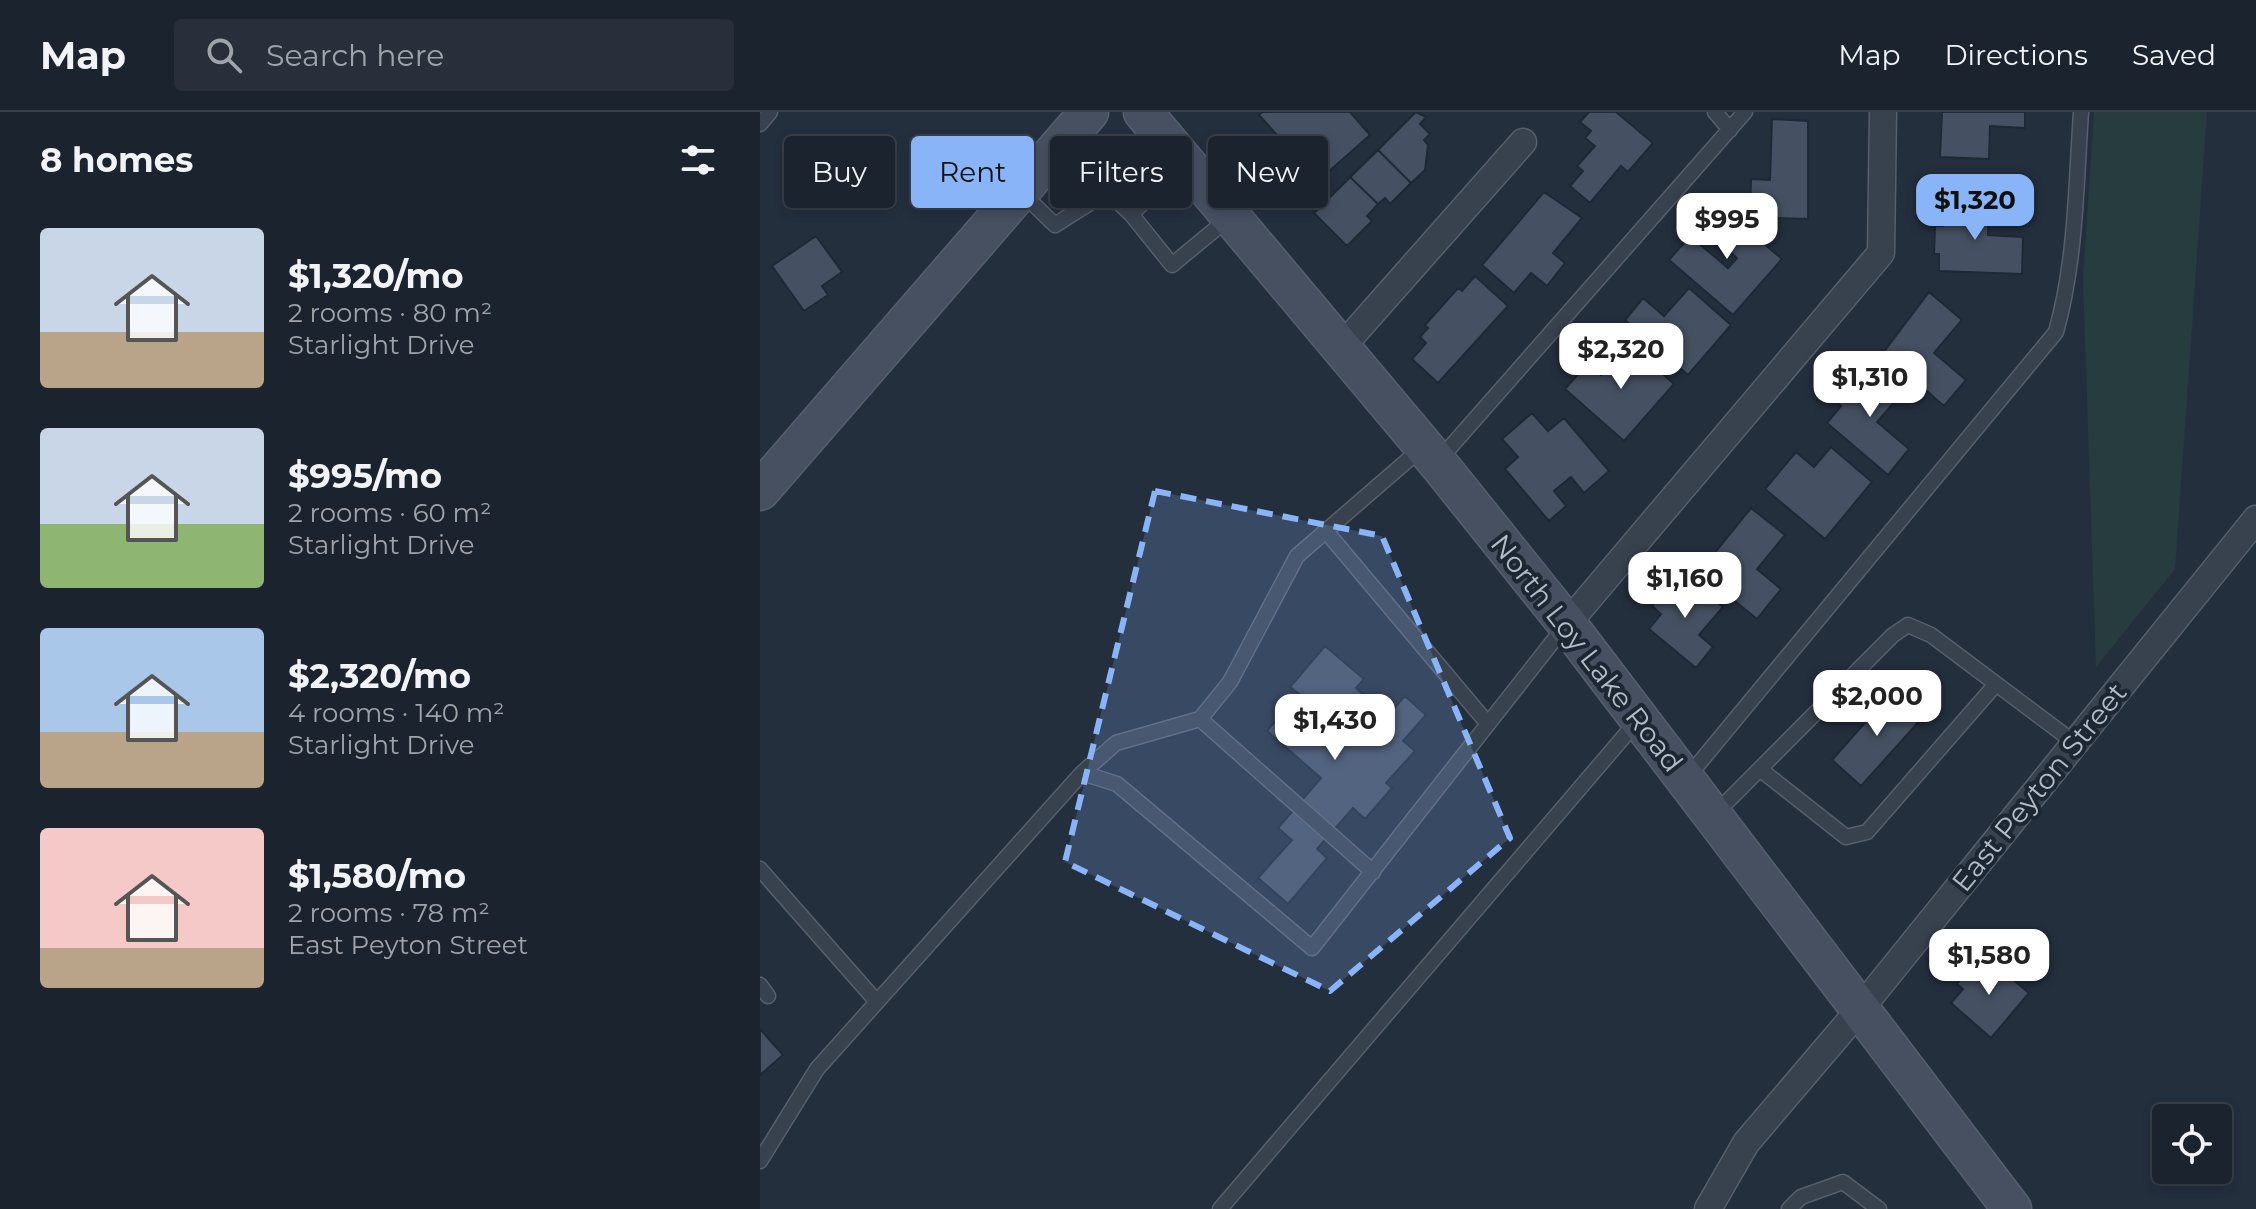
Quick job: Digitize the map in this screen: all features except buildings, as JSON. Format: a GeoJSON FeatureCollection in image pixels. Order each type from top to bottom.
{"type":"FeatureCollection","features":[{"type":"Feature","properties":{"kind":"street"},"geometry":{"type":"LineString","coordinates":[[1034,175],[1089,112]]}},
{"type":"Feature","properties":{"kind":"street","name":"North Loy Lake Road"},"geometry":{"type":"LineString","coordinates":[[1143,112],[1163,136]]}},
{"type":"Feature","properties":{"kind":"street"},"geometry":{"type":"LineString","coordinates":[[1567,624],[1881,253],[1883,112]]}},
{"type":"Feature","properties":{"kind":"street"},"geometry":{"type":"LineString","coordinates":[[1340,349],[1523,142]]}},
{"type":"Feature","properties":{"kind":"street","name":"North Loy Lake Road"},"geometry":{"type":"LineString","coordinates":[[1192,171],[1430,454],[1567,624],[2012,1209]]}},
{"type":"Feature","properties":{"kind":"street"},"geometry":{"type":"LineString","coordinates":[[760,491],[1005,208]]}},
{"type":"Feature","properties":{"kind":"street","name":"East Peyton Street"},"geometry":{"type":"LineString","coordinates":[[1708,1209],[1746,1143],[1861,1008],[2256,519]]}},
{"type":"Feature","properties":{"kind":"lane"},"geometry":{"type":"LineString","coordinates":[[760,124],[770,112]]}},
{"type":"Feature","properties":{"kind":"lane"},"geometry":{"type":"LineString","coordinates":[[1715,112],[1730,130]]}},
{"type":"Feature","properties":{"kind":"lane"},"geometry":{"type":"LineString","coordinates":[[760,1161],[817,1069],[1082,773],[1116,743],[1200,719],[1230,682],[1297,556],[1325,530],[1430,454],[1745,112]]}},
{"type":"Feature","properties":{"kind":"lane"},"geometry":{"type":"LineString","coordinates":[[1686,779],[2056,332],[2066,298],[2081,112]]}},
{"type":"Feature","properties":{"kind":"lane"},"geometry":{"type":"LineString","coordinates":[[1034,205],[1055,225],[1096,199],[1114,198],[1172,265],[1230,217]]}},
{"type":"Feature","properties":{"kind":"lane"},"geometry":{"type":"LineString","coordinates":[[1131,214],[1138,208]]}},
{"type":"Feature","properties":{"kind":"lane"},"geometry":{"type":"LineString","coordinates":[[1325,530],[1488,724]]}},
{"type":"Feature","properties":{"kind":"lane"},"geometry":{"type":"LineString","coordinates":[[1082,773],[1117,784],[1312,948],[1567,624]]}},
{"type":"Feature","properties":{"kind":"lane"},"geometry":{"type":"LineString","coordinates":[[1713,816],[1893,635],[1908,625],[1931,635],[2075,743]]}},
{"type":"Feature","properties":{"kind":"lane"},"geometry":{"type":"LineString","coordinates":[[1761,770],[1846,837],[1857,837],[1867,832],[1996,684]]}},
{"type":"Feature","properties":{"kind":"lane"},"geometry":{"type":"LineString","coordinates":[[1200,719],[1373,872]]}},
{"type":"Feature","properties":{"kind":"lane"},"geometry":{"type":"LineString","coordinates":[[1220,1209],[1639,719]]}},
{"type":"Feature","properties":{"kind":"lane"},"geometry":{"type":"LineString","coordinates":[[760,869],[877,1002]]}},
{"type":"Feature","properties":{"kind":"lane"},"geometry":{"type":"LineString","coordinates":[[1789,1209],[1801,1197],[1843,1182],[1879,1209]]}},
{"type":"Feature","properties":{"kind":"highlighted area"},"geometry":{"type":"Polygon","coordinates":[[[1155,491],[1382,536],[1510,838],[1330,991],[1065,862],[1155,491]]]}},
{"type":"Feature","properties":{"kind":"green space"},"geometry":{"type":"Polygon","coordinates":[[[2094,112],[2207,112],[2175,569],[2096,667],[2083,279],[2094,112]]]}}]}
